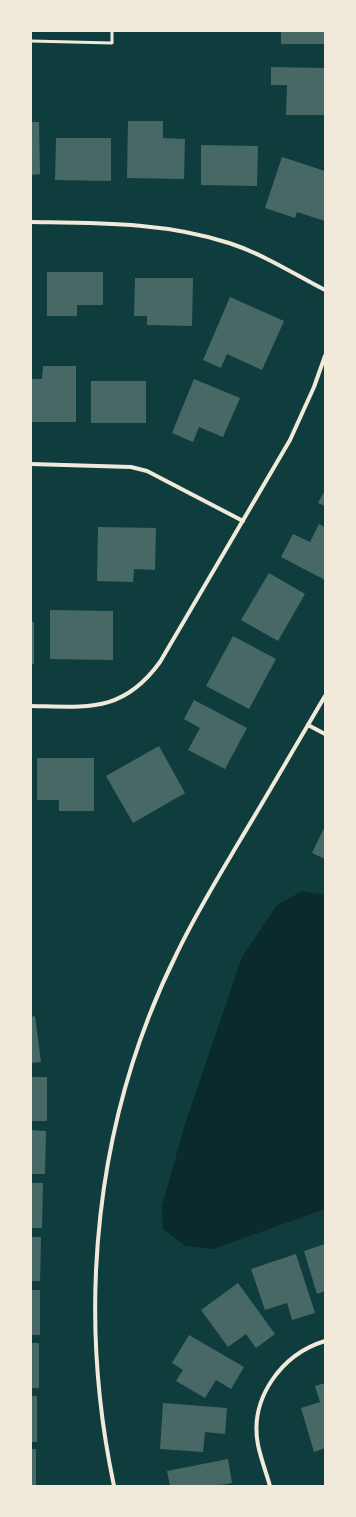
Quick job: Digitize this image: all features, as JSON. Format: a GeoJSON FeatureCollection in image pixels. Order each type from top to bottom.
{"type":"FeatureCollection","features":[{"type":"Feature","properties":{"kind":"street"},"geometry":{"type":"LineString","coordinates":[[31,222],[126,223],[186,231],[238,247],[325,290]]}},
{"type":"Feature","properties":{"kind":"street"},"geometry":{"type":"LineString","coordinates":[[31,706],[95,706],[110,702],[138,687],[160,662],[290,440],[314,387],[325,356]]}},
{"type":"Feature","properties":{"kind":"street"},"geometry":{"type":"LineString","coordinates":[[31,464],[116,466],[137,468],[147,471],[243,521]]}},
{"type":"Feature","properties":{"kind":"street"},"geometry":{"type":"LineString","coordinates":[[114,1486],[99,1402],[94,1338],[94,1275],[100,1211],[110,1149],[125,1087],[151,1012],[176,954],[206,898],[325,696]]}},
{"type":"Feature","properties":{"kind":"street"},"geometry":{"type":"LineString","coordinates":[[308,725],[325,734]]}},
{"type":"Feature","properties":{"kind":"street"},"geometry":{"type":"LineString","coordinates":[[270,1486],[258,1444],[258,1412],[263,1397],[270,1382],[291,1359],[304,1350],[325,1341]]}},
{"type":"Feature","properties":{"kind":"lane"},"geometry":{"type":"LineString","coordinates":[[31,41],[112,43],[112,31]]}},
{"type":"Feature","properties":{"kind":"water"},"geometry":{"type":"Polygon","coordinates":[[[302,891],[325,895],[325,1209],[213,1249],[185,1246],[163,1229],[162,1206],[186,1121],[242,957],[277,905],[302,891]]]}},
{"type":"Feature","properties":{"kind":"building"},"geometry":{"type":"Polygon","coordinates":[[[281,31],[325,31],[325,44],[281,44],[281,31]]]}},
{"type":"Feature","properties":{"kind":"building"},"geometry":{"type":"Polygon","coordinates":[[[271,67],[325,68],[325,115],[286,115],[287,85],[271,85],[271,67]]]}},
{"type":"Feature","properties":{"kind":"building"},"geometry":{"type":"Polygon","coordinates":[[[128,121],[163,121],[163,138],[185,139],[184,179],[127,178],[128,121]]]}},
{"type":"Feature","properties":{"kind":"building"},"geometry":{"type":"Polygon","coordinates":[[[31,122],[39,122],[40,174],[31,175],[31,122]]]}},
{"type":"Feature","properties":{"kind":"building"},"geometry":{"type":"Polygon","coordinates":[[[56,138],[111,138],[111,181],[55,180],[56,138]]]}},
{"type":"Feature","properties":{"kind":"building"},"geometry":{"type":"Polygon","coordinates":[[[201,145],[258,146],[257,186],[201,185],[201,145]]]}},
{"type":"Feature","properties":{"kind":"building"},"geometry":{"type":"Polygon","coordinates":[[[282,157],[325,171],[325,221],[297,212],[295,218],[265,208],[282,157]]]}},
{"type":"Feature","properties":{"kind":"building"},"geometry":{"type":"Polygon","coordinates":[[[47,272],[103,272],[103,305],[77,305],[77,316],[47,316],[47,272]]]}},
{"type":"Feature","properties":{"kind":"building"},"geometry":{"type":"Polygon","coordinates":[[[135,278],[193,278],[192,326],[147,325],[147,316],[134,316],[135,278]]]}},
{"type":"Feature","properties":{"kind":"building"},"geometry":{"type":"Polygon","coordinates":[[[230,297],[284,321],[262,370],[227,354],[221,368],[203,360],[230,297]]]}},
{"type":"Feature","properties":{"kind":"building"},"geometry":{"type":"Polygon","coordinates":[[[43,366],[76,366],[76,422],[31,422],[31,379],[42,379],[43,366]]]}},
{"type":"Feature","properties":{"kind":"building"},"geometry":{"type":"Polygon","coordinates":[[[194,379],[240,398],[223,437],[199,427],[193,442],[172,433],[194,379]]]}},
{"type":"Feature","properties":{"kind":"building"},"geometry":{"type":"Polygon","coordinates":[[[91,381],[146,381],[146,423],[91,423],[91,381]]]}},
{"type":"Feature","properties":{"kind":"building"},"geometry":{"type":"Polygon","coordinates":[[[325,490],[325,506],[318,503],[325,490]]]}},
{"type":"Feature","properties":{"kind":"building"},"geometry":{"type":"Polygon","coordinates":[[[319,524],[325,527],[325,580],[281,557],[293,534],[310,542],[319,524]]]}},
{"type":"Feature","properties":{"kind":"building"},"geometry":{"type":"Polygon","coordinates":[[[98,527],[156,528],[155,570],[134,569],[133,582],[97,581],[98,527]]]}},
{"type":"Feature","properties":{"kind":"building"},"geometry":{"type":"Polygon","coordinates":[[[269,573],[305,594],[278,641],[241,620],[269,573]]]}},
{"type":"Feature","properties":{"kind":"building"},"geometry":{"type":"Polygon","coordinates":[[[50,610],[113,611],[113,660],[50,659],[50,610]]]}},
{"type":"Feature","properties":{"kind":"building"},"geometry":{"type":"Polygon","coordinates":[[[31,622],[34,622],[34,664],[31,664],[31,622]]]}},
{"type":"Feature","properties":{"kind":"building"},"geometry":{"type":"Polygon","coordinates":[[[233,636],[276,659],[249,709],[206,686],[233,636]]]}},
{"type":"Feature","properties":{"kind":"building"},"geometry":{"type":"Polygon","coordinates":[[[194,700],[247,728],[225,769],[188,750],[200,728],[184,719],[194,700]]]}},
{"type":"Feature","properties":{"kind":"building"},"geometry":{"type":"Polygon","coordinates":[[[159,746],[185,793],[133,823],[106,776],[159,746]]]}},
{"type":"Feature","properties":{"kind":"building"},"geometry":{"type":"Polygon","coordinates":[[[37,758],[94,758],[94,811],[59,811],[59,800],[37,800],[37,758]]]}},
{"type":"Feature","properties":{"kind":"building"},"geometry":{"type":"Polygon","coordinates":[[[325,826],[325,859],[312,853],[325,826]]]}},
{"type":"Feature","properties":{"kind":"building"},"geometry":{"type":"Polygon","coordinates":[[[35,1016],[41,1062],[31,1063],[31,1017],[35,1016]]]}},
{"type":"Feature","properties":{"kind":"building"},"geometry":{"type":"Polygon","coordinates":[[[31,1077],[47,1077],[47,1121],[31,1121],[31,1077]]]}},
{"type":"Feature","properties":{"kind":"building"},"geometry":{"type":"Polygon","coordinates":[[[31,1130],[46,1131],[45,1174],[31,1174],[31,1130]]]}},
{"type":"Feature","properties":{"kind":"building"},"geometry":{"type":"Polygon","coordinates":[[[31,1183],[43,1183],[42,1228],[31,1228],[31,1183]]]}},
{"type":"Feature","properties":{"kind":"building"},"geometry":{"type":"Polygon","coordinates":[[[31,1237],[41,1237],[40,1281],[31,1281],[31,1237]]]}},
{"type":"Feature","properties":{"kind":"building"},"geometry":{"type":"Polygon","coordinates":[[[325,1244],[325,1291],[317,1294],[304,1251],[325,1244]]]}},
{"type":"Feature","properties":{"kind":"building"},"geometry":{"type":"Polygon","coordinates":[[[296,1254],[315,1313],[292,1320],[287,1303],[265,1310],[251,1269],[296,1254]]]}},
{"type":"Feature","properties":{"kind":"building"},"geometry":{"type":"Polygon","coordinates":[[[238,1283],[275,1334],[256,1348],[246,1334],[228,1347],[201,1310],[238,1283]]]}},
{"type":"Feature","properties":{"kind":"building"},"geometry":{"type":"Polygon","coordinates":[[[31,1290],[40,1290],[40,1335],[31,1335],[31,1290]]]}},
{"type":"Feature","properties":{"kind":"building"},"geometry":{"type":"Polygon","coordinates":[[[189,1335],[244,1367],[231,1389],[216,1380],[205,1398],[176,1381],[183,1370],[172,1363],[189,1335]]]}},
{"type":"Feature","properties":{"kind":"building"},"geometry":{"type":"Polygon","coordinates":[[[31,1343],[39,1343],[39,1388],[31,1388],[31,1343]]]}},
{"type":"Feature","properties":{"kind":"building"},"geometry":{"type":"Polygon","coordinates":[[[325,1383],[325,1448],[314,1452],[301,1408],[320,1402],[315,1386],[325,1383]]]}},
{"type":"Feature","properties":{"kind":"building"},"geometry":{"type":"Polygon","coordinates":[[[31,1396],[37,1396],[37,1442],[31,1442],[31,1396]]]}},
{"type":"Feature","properties":{"kind":"building"},"geometry":{"type":"Polygon","coordinates":[[[163,1403],[227,1408],[225,1434],[205,1432],[203,1452],[160,1449],[163,1403]]]}},
{"type":"Feature","properties":{"kind":"building"},"geometry":{"type":"Polygon","coordinates":[[[31,1449],[36,1449],[36,1486],[31,1486],[31,1449]]]}},
{"type":"Feature","properties":{"kind":"building"},"geometry":{"type":"Polygon","coordinates":[[[228,1459],[232,1483],[216,1486],[170,1486],[167,1471],[228,1459]]]}}]}
